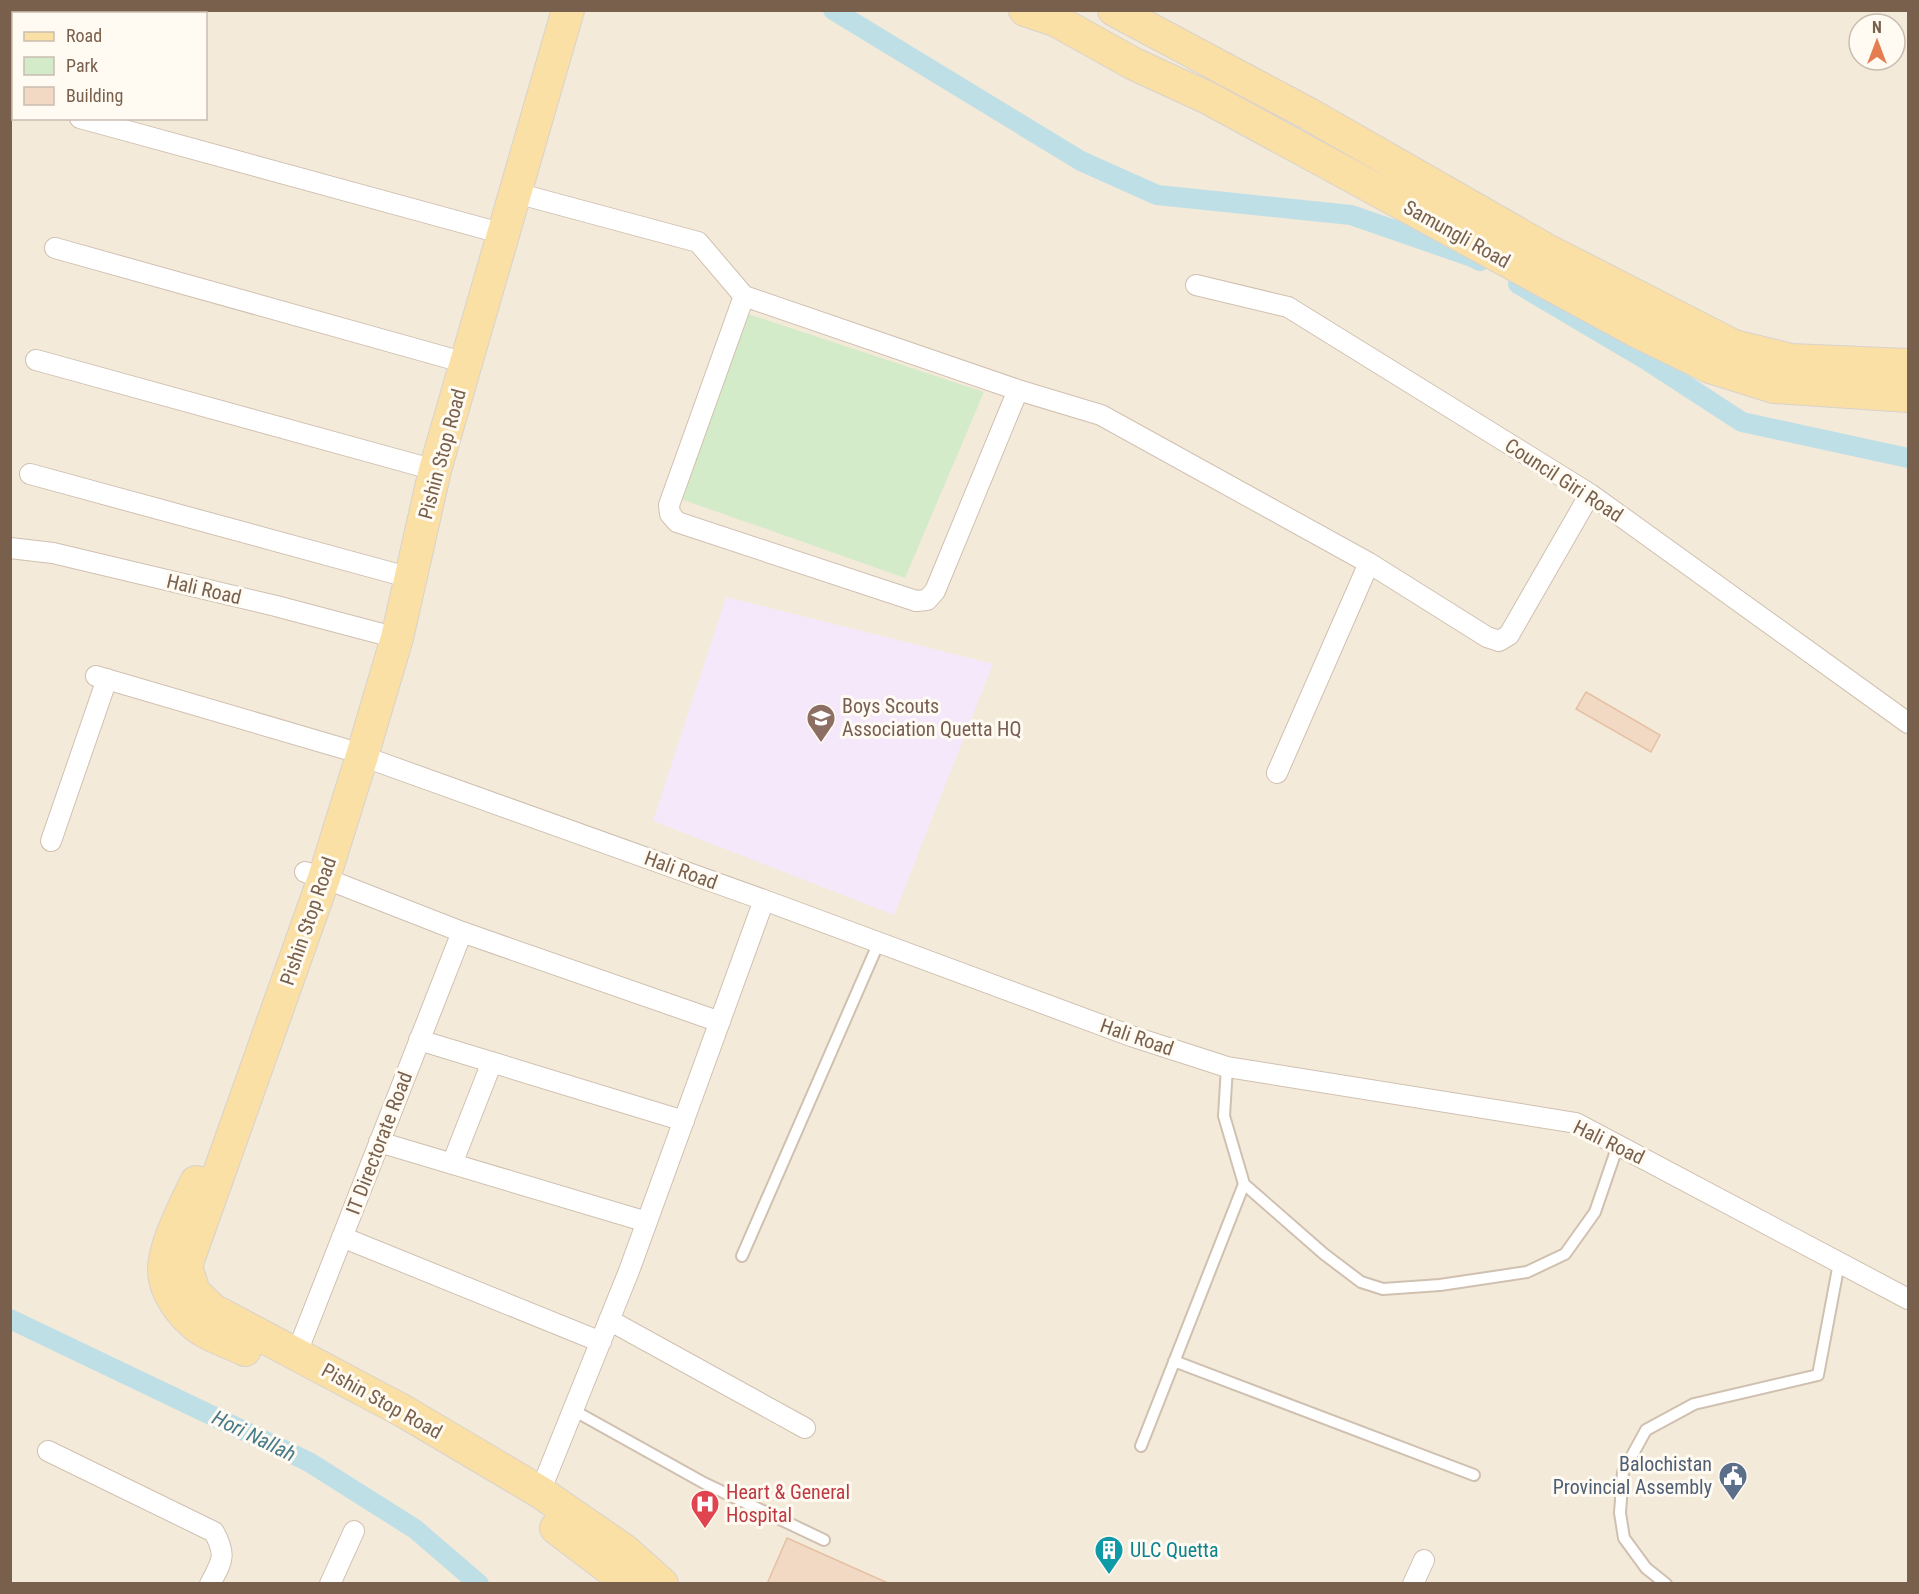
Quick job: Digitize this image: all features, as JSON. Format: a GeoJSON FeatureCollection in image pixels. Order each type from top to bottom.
{"type":"FeatureCollection","features":[{"type":"Feature","properties":{"kind":"main road","name":"Pishin Stop Road"},"geometry":{"type":"LineString","coordinates":[[553,10],[496,232],[429,469],[390,636],[186,1266],[194,1292],[213,1310],[405,1412],[540,1492],[624,1550],[662,1584]]}},
{"type":"Feature","properties":{"kind":"main road","name":"Pishin Stop Road"},"geometry":{"type":"LineString","coordinates":[[496,232],[516,193],[568,10]]}},
{"type":"Feature","properties":{"kind":"main road","name":"Samungli Road"},"geometry":{"type":"LineString","coordinates":[[1025,10],[1050,15],[1134,64],[1208,98],[1636,331],[1710,367],[1774,387],[1908,396]]}},
{"type":"Feature","properties":{"kind":"main road","name":"Samungli Road"},"geometry":{"type":"LineString","coordinates":[[1114,10],[1309,114],[1545,249],[1734,346],[1791,360],[1908,365]]}},
{"type":"Feature","properties":{"kind":"main road","name":"Pishin Stop Road"},"geometry":{"type":"LineString","coordinates":[[314,875],[268,982],[202,1167],[176,1225],[164,1269],[167,1287],[180,1309],[200,1328],[253,1353],[501,1489],[630,1584]]}},
{"type":"Feature","properties":{"kind":"street"},"geometry":{"type":"LineString","coordinates":[[87,120],[496,232]]}},
{"type":"Feature","properties":{"kind":"street"},"geometry":{"type":"LineString","coordinates":[[516,193],[698,242],[744,296],[1018,390],[1101,416],[1370,563],[1487,637],[1499,641],[1509,634],[1590,494]]}},
{"type":"Feature","properties":{"kind":"street"},"geometry":{"type":"LineString","coordinates":[[55,248],[460,362]]}},
{"type":"Feature","properties":{"kind":"street","name":"Council Giri Road"},"geometry":{"type":"LineString","coordinates":[[1196,285],[1288,307],[1590,494],[1908,723]]}},
{"type":"Feature","properties":{"kind":"street"},"geometry":{"type":"LineString","coordinates":[[744,296],[669,505],[670,514],[677,522],[916,601],[927,600],[935,591],[1018,390]]}},
{"type":"Feature","properties":{"kind":"street"},"geometry":{"type":"LineString","coordinates":[[36,360],[429,469]]}},
{"type":"Feature","properties":{"kind":"street"},"geometry":{"type":"LineString","coordinates":[[30,474],[404,576]]}},
{"type":"Feature","properties":{"kind":"street","name":"Hali Road"},"geometry":{"type":"LineString","coordinates":[[10,548],[64,556],[276,606],[390,636]]}},
{"type":"Feature","properties":{"kind":"street"},"geometry":{"type":"LineString","coordinates":[[1277,773],[1370,563]]}},
{"type":"Feature","properties":{"kind":"street","name":"Hali Road"},"geometry":{"type":"LineString","coordinates":[[51,841],[102,678],[354,752],[1131,1036],[1227,1067],[1576,1123],[1908,1299]]}},
{"type":"Feature","properties":{"kind":"street"},"geometry":{"type":"LineString","coordinates":[[314,875],[462,932],[720,1022]]}},
{"type":"Feature","properties":{"kind":"street"},"geometry":{"type":"LineString","coordinates":[[540,1492],[647,1222],[764,900]]}},
{"type":"Feature","properties":{"kind":"street","name":"IT Directorate Road"},"geometry":{"type":"LineString","coordinates":[[296,1354],[462,932]]}},
{"type":"Feature","properties":{"kind":"street"},"geometry":{"type":"LineString","coordinates":[[419,1040],[684,1121]]}},
{"type":"Feature","properties":{"kind":"street"},"geometry":{"type":"LineString","coordinates":[[452,1164],[492,1062]]}},
{"type":"Feature","properties":{"kind":"street"},"geometry":{"type":"LineString","coordinates":[[379,1142],[647,1222]]}},
{"type":"Feature","properties":{"kind":"street"},"geometry":{"type":"LineString","coordinates":[[342,1237],[601,1342]]}},
{"type":"Feature","properties":{"kind":"street"},"geometry":{"type":"LineString","coordinates":[[609,1320],[805,1428]]}},
{"type":"Feature","properties":{"kind":"street"},"geometry":{"type":"LineString","coordinates":[[48,1451],[214,1532],[222,1548],[219,1565],[210,1584]]}},
{"type":"Feature","properties":{"kind":"street"},"geometry":{"type":"LineString","coordinates":[[330,1584],[354,1532]]}},
{"type":"Feature","properties":{"kind":"street"},"geometry":{"type":"LineString","coordinates":[[1413,1584],[1424,1560]]}},
{"type":"Feature","properties":{"kind":"lane"},"geometry":{"type":"LineString","coordinates":[[742,1256],[879,942]]}},
{"type":"Feature","properties":{"kind":"lane"},"geometry":{"type":"LineString","coordinates":[[1227,1067],[1224,1116],[1244,1184],[1324,1254],[1361,1282],[1383,1289],[1440,1285],[1527,1272],[1565,1254],[1595,1212],[1618,1145]]}},
{"type":"Feature","properties":{"kind":"lane"},"geometry":{"type":"LineString","coordinates":[[1141,1446],[1244,1184]]}},
{"type":"Feature","properties":{"kind":"lane"},"geometry":{"type":"LineString","coordinates":[[1666,1584],[1646,1568],[1624,1538],[1620,1513],[1623,1472],[1646,1430],[1694,1404],[1818,1375],[1839,1263]]}},
{"type":"Feature","properties":{"kind":"lane"},"geometry":{"type":"LineString","coordinates":[[1174,1361],[1474,1475]]}},
{"type":"Feature","properties":{"kind":"lane"},"geometry":{"type":"LineString","coordinates":[[573,1410],[704,1483],[824,1540]]}},
{"type":"Feature","properties":{"kind":"shaded area"},"geometry":{"type":"Polygon","coordinates":[[[11,11],[1908,11],[1908,1583],[11,1583],[11,11]]]}},
{"type":"Feature","properties":{"kind":"shaded area","name":"Boys Scouts Association Quetta HQ"},"geometry":{"type":"Polygon","coordinates":[[[726,597],[993,664],[894,915],[653,821],[726,597]]]}},
{"type":"Feature","properties":{"kind":"green space"},"geometry":{"type":"Polygon","coordinates":[[[745,313],[984,392],[905,578],[678,498],[745,313]]]}},
{"type":"Feature","properties":{"kind":"building"},"geometry":{"type":"Polygon","coordinates":[[[1586,692],[1660,735],[1651,752],[1576,709],[1586,692]]]}},
{"type":"Feature","properties":{"kind":"building"},"geometry":{"type":"Polygon","coordinates":[[[787,1538],[890,1584],[767,1584],[787,1538]]]}},
{"type":"Feature","properties":{"kind":"waterway"},"geometry":{"type":"LineString","coordinates":[[833,10],[1081,161],[1157,195],[1351,215],[1480,261]]}},
{"type":"Feature","properties":{"kind":"waterway"},"geometry":{"type":"LineString","coordinates":[[1518,284],[1648,361],[1742,422],[1908,458]]}},
{"type":"Feature","properties":{"kind":"waterway","name":"Hori Nallah"},"geometry":{"type":"LineString","coordinates":[[10,1319],[309,1462],[415,1529],[479,1584]]}},
{"type":"Feature","properties":{"kind":"railway"},"geometry":{"type":"LineString","coordinates":[[10,103],[12,82]]}},
{"type":"Feature","properties":{"kind":"place","name":"Boys Scouts Association Quetta HQ"},"geometry":{"type":"Point","coordinates":[821,744]}},
{"type":"Feature","properties":{"kind":"place","name":"Balochistan Provincial Assembly"},"geometry":{"type":"Point","coordinates":[1733,1502]}},
{"type":"Feature","properties":{"kind":"place","name":"Heart & General Hospital"},"geometry":{"type":"Point","coordinates":[705,1530]}},
{"type":"Feature","properties":{"kind":"place","name":"ULC Quetta"},"geometry":{"type":"Point","coordinates":[1109,1576]}}]}
